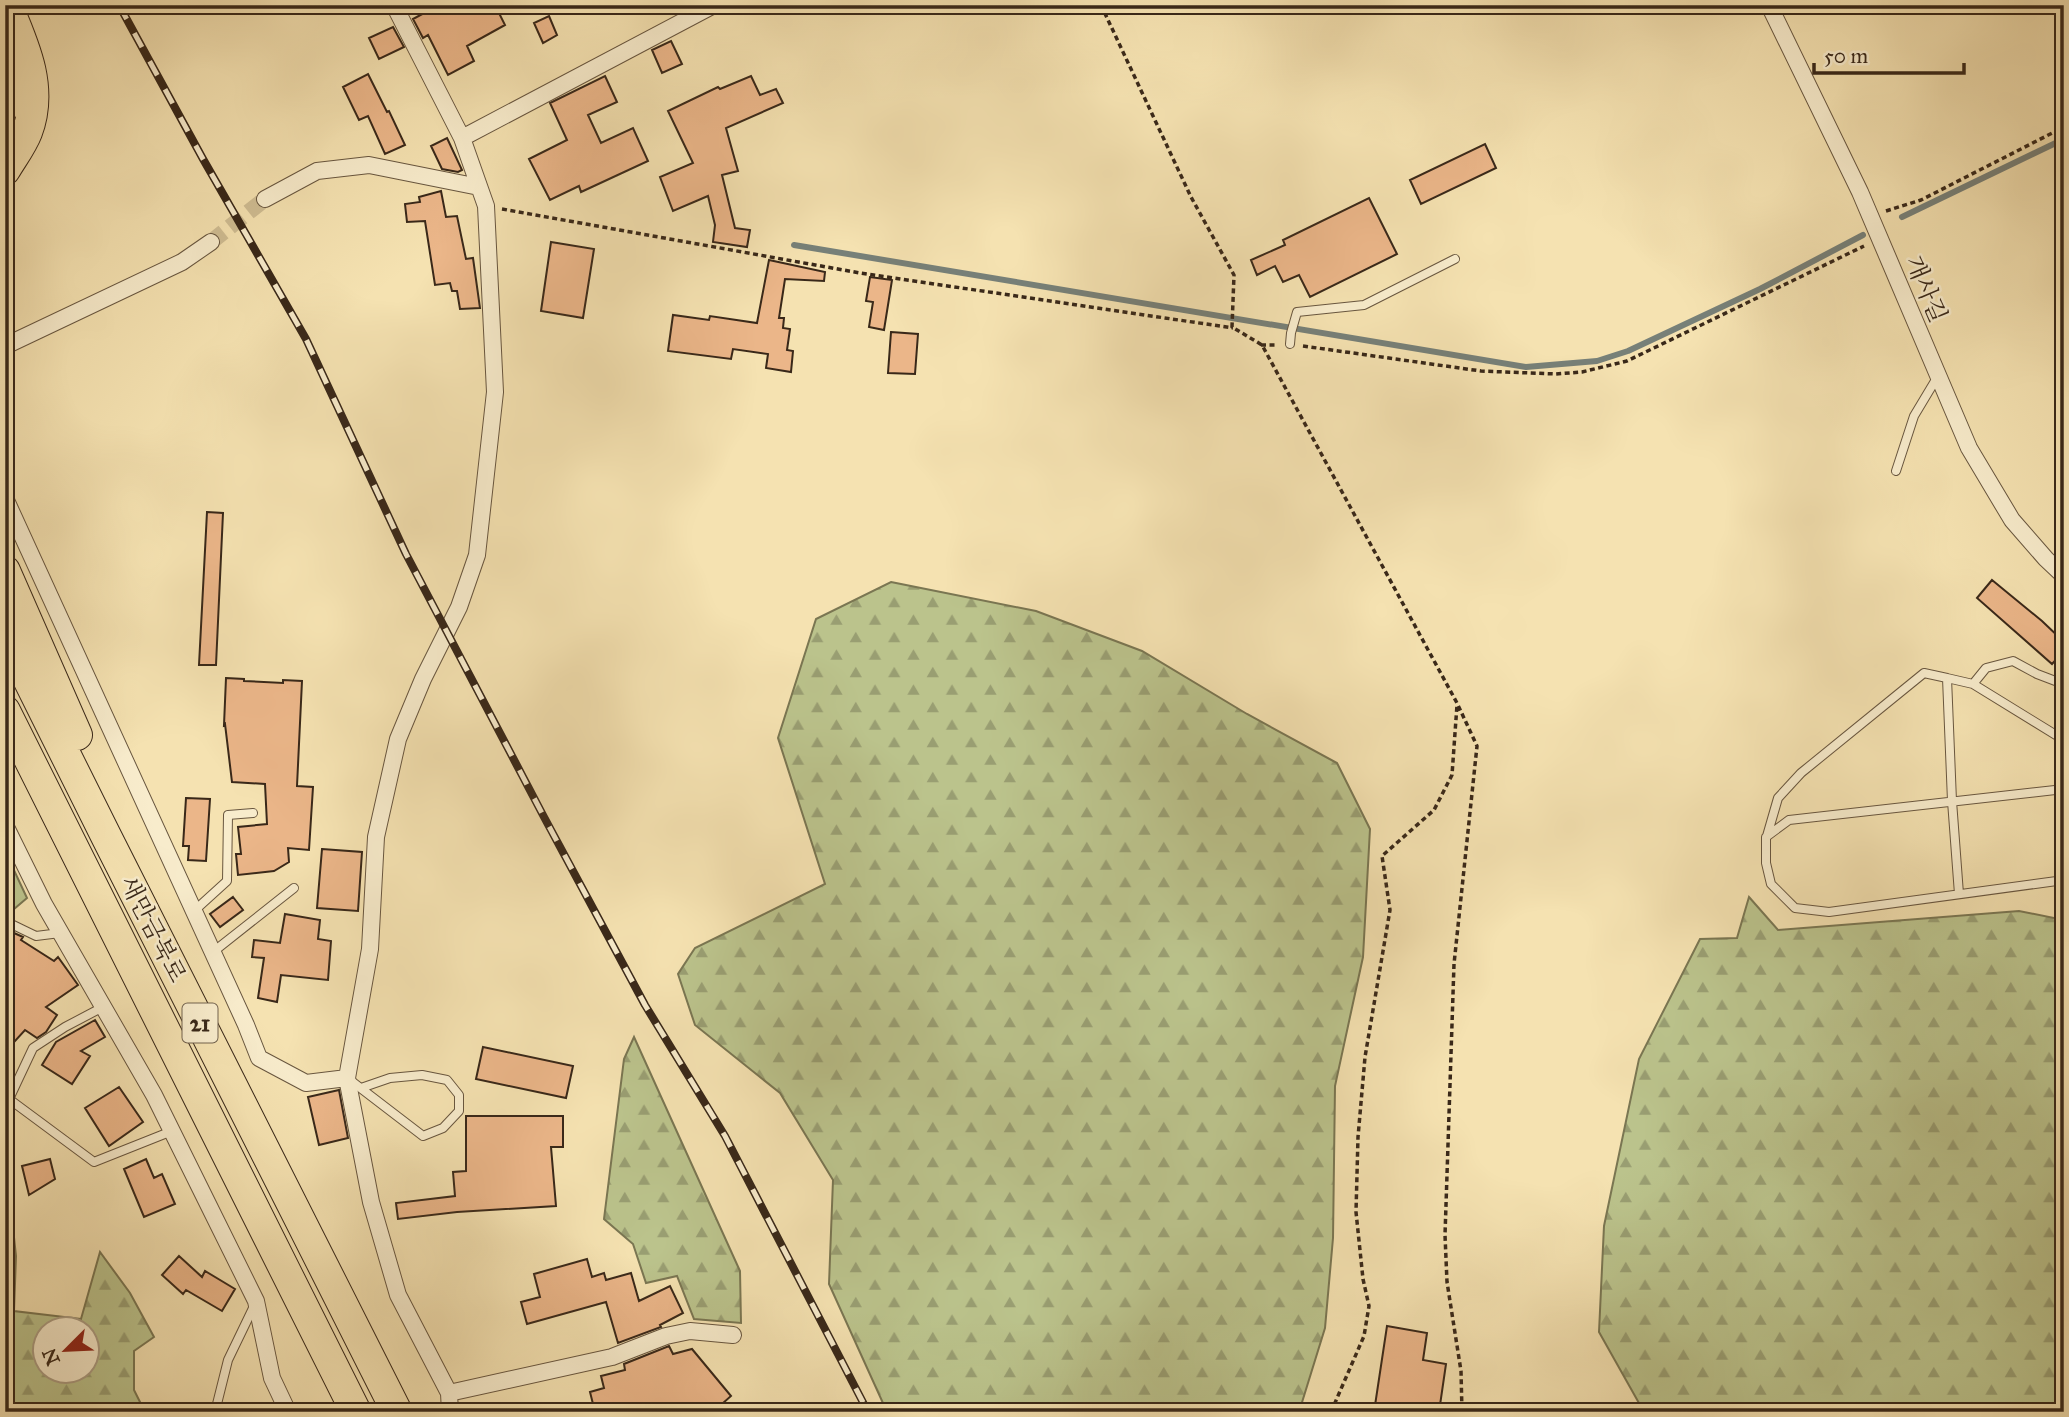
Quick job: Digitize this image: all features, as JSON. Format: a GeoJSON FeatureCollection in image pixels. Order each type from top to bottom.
{"type":"FeatureCollection","features":[{"type":"Feature","properties":{"kind":"highway"},"geometry":{"type":"LineString","coordinates":[[5,170],[27,132],[34,97],[29,59],[7,5]]}},
{"type":"Feature","properties":{"kind":"highway"},"geometry":{"type":"LineString","coordinates":[[5,76],[5,106]]}},
{"type":"Feature","properties":{"kind":"highway"},"geometry":{"type":"LineString","coordinates":[[5,571],[80,743],[106,836]]}},
{"type":"Feature","properties":{"kind":"highway","name":"새만금북로"},"geometry":{"type":"LineString","coordinates":[[5,633],[397,1412]]}},
{"type":"Feature","properties":{"kind":"highway","name":"새만금북로"},"geometry":{"type":"LineString","coordinates":[[5,711],[356,1412]]}},
{"type":"Feature","properties":{"kind":"highway"},"geometry":{"type":"LineString","coordinates":[[5,726],[32,765]]}},
{"type":"Feature","properties":{"kind":"street"},"geometry":{"type":"LineString","coordinates":[[394,5],[462,138],[486,206],[495,392],[477,555],[459,607],[423,679],[398,739],[376,837],[370,949],[354,1083],[371,1202],[398,1295],[449,1393],[450,1412]]}},
{"type":"Feature","properties":{"kind":"street","name":"개사길"},"geometry":{"type":"LineString","coordinates":[[1769,5],[1860,191],[1969,448],[2012,520],[2064,576]]}},
{"type":"Feature","properties":{"kind":"street"},"geometry":{"type":"LineString","coordinates":[[462,138],[712,6]]}},
{"type":"Feature","properties":{"kind":"street"},"geometry":{"type":"LineString","coordinates":[[265,199],[317,171],[369,164],[479,187]]}},
{"type":"Feature","properties":{"kind":"street"},"geometry":{"type":"LineString","coordinates":[[5,346],[182,262],[211,242]]}},
{"type":"Feature","properties":{"kind":"street"},"geometry":{"type":"LineString","coordinates":[[5,498],[259,1058],[306,1083],[354,1083]]}},
{"type":"Feature","properties":{"kind":"street"},"geometry":{"type":"LineString","coordinates":[[5,825],[60,933],[154,1095],[256,1301],[272,1378],[288,1412]]}},
{"type":"Feature","properties":{"kind":"street"},"geometry":{"type":"LineString","coordinates":[[449,1393],[612,1357],[666,1336],[690,1331],[733,1335]]}},
{"type":"Feature","properties":{"kind":"lane"},"geometry":{"type":"LineString","coordinates":[[1290,344],[1297,312],[1364,305],[1455,260]]}},
{"type":"Feature","properties":{"kind":"lane"},"geometry":{"type":"LineString","coordinates":[[1896,471],[1914,416],[1938,376]]}},
{"type":"Feature","properties":{"kind":"lane"},"geometry":{"type":"LineString","coordinates":[[1973,684],[1986,668],[2012,661],[2058,682],[2064,678]]}},
{"type":"Feature","properties":{"kind":"lane"},"geometry":{"type":"LineString","coordinates":[[2064,740],[1973,684],[1924,673],[1801,773],[1778,798],[1766,836],[1766,863],[1771,884],[1795,908],[1829,912],[2064,880]]}},
{"type":"Feature","properties":{"kind":"lane"},"geometry":{"type":"LineString","coordinates":[[1947,678],[1959,894]]}},
{"type":"Feature","properties":{"kind":"lane"},"geometry":{"type":"LineString","coordinates":[[1766,836],[1789,820],[2064,789]]}},
{"type":"Feature","properties":{"kind":"lane"},"geometry":{"type":"LineString","coordinates":[[194,911],[227,881],[228,815],[253,813]]}},
{"type":"Feature","properties":{"kind":"lane"},"geometry":{"type":"LineString","coordinates":[[213,952],[294,888]]}},
{"type":"Feature","properties":{"kind":"lane"},"geometry":{"type":"LineString","coordinates":[[5,921],[36,936],[60,933]]}},
{"type":"Feature","properties":{"kind":"lane"},"geometry":{"type":"LineString","coordinates":[[103,1007],[33,1048],[9,1099],[94,1162],[172,1131]]}},
{"type":"Feature","properties":{"kind":"lane"},"geometry":{"type":"LineString","coordinates":[[422,1075],[447,1080],[459,1095],[459,1111],[443,1128],[423,1136],[354,1083],[422,1075]]}},
{"type":"Feature","properties":{"kind":"lane"},"geometry":{"type":"LineString","coordinates":[[215,1412],[228,1360],[256,1301]]}},
{"type":"Feature","properties":{"kind":"path"},"geometry":{"type":"LineString","coordinates":[[1101,5],[1191,197],[1234,275],[1232,327]]}},
{"type":"Feature","properties":{"kind":"path"},"geometry":{"type":"LineString","coordinates":[[1870,216],[1922,200],[2064,127]]}},
{"type":"Feature","properties":{"kind":"path"},"geometry":{"type":"LineString","coordinates":[[486,206],[860,273],[1232,327],[1262,345],[1457,703],[1477,746],[1454,964],[1445,1235],[1447,1282],[1461,1371],[1462,1412]]}},
{"type":"Feature","properties":{"kind":"path"},"geometry":{"type":"LineString","coordinates":[[1262,345],[1290,344],[1480,371],[1556,374],[1582,372],[1627,361],[1879,238]]}},
{"type":"Feature","properties":{"kind":"path"},"geometry":{"type":"LineString","coordinates":[[1331,1412],[1364,1336],[1369,1306],[1363,1279],[1356,1212],[1358,1137],[1365,1057],[1390,910],[1382,856],[1434,810],[1452,775],[1457,703]]}},
{"type":"Feature","properties":{"kind":"green space"},"geometry":{"type":"Polygon","coordinates":[[[891,582],[1036,611],[1142,651],[1247,714],[1337,763],[1370,829],[1363,957],[1335,1086],[1333,1238],[1325,1328],[1299,1412],[887,1412],[829,1284],[833,1180],[780,1093],[695,1025],[678,974],[695,948],[825,884],[778,738],[816,619],[891,582]]]}},
{"type":"Feature","properties":{"kind":"green space"},"geometry":{"type":"Polygon","coordinates":[[[5,851],[27,898],[7,915],[5,914],[5,851]]]}},
{"type":"Feature","properties":{"kind":"green space"},"geometry":{"type":"Polygon","coordinates":[[[1749,897],[1778,930],[2019,911],[2064,920],[2064,1412],[1644,1412],[1599,1332],[1604,1226],[1639,1059],[1700,939],[1737,938],[1749,897]]]}},
{"type":"Feature","properties":{"kind":"green space"},"geometry":{"type":"Polygon","coordinates":[[[634,1037],[740,1271],[741,1323],[694,1319],[677,1276],[646,1283],[633,1244],[604,1219],[624,1059],[634,1037]]]}},
{"type":"Feature","properties":{"kind":"green space"},"geometry":{"type":"Polygon","coordinates":[[[5,1153],[16,1256],[14,1311],[56,1316],[32,1316],[32,1386],[102,1386],[102,1316],[82,1316],[100,1252],[130,1293],[154,1337],[134,1351],[134,1390],[145,1412],[5,1412],[5,1153]]]}},
{"type":"Feature","properties":{"kind":"building"},"geometry":{"type":"Polygon","coordinates":[[[439,5],[495,5],[505,25],[467,46],[474,61],[448,75],[428,35],[423,38],[413,19],[439,5]]]}},
{"type":"Feature","properties":{"kind":"building"},"geometry":{"type":"Polygon","coordinates":[[[549,16],[557,35],[543,43],[534,23],[549,16]]]}},
{"type":"Feature","properties":{"kind":"building"},"geometry":{"type":"Polygon","coordinates":[[[393,27],[404,47],[379,59],[369,38],[393,27]]]}},
{"type":"Feature","properties":{"kind":"building"},"geometry":{"type":"Polygon","coordinates":[[[671,41],[682,64],[662,73],[652,50],[671,41]]]}},
{"type":"Feature","properties":{"kind":"building"},"geometry":{"type":"Polygon","coordinates":[[[368,74],[405,145],[385,154],[368,116],[359,120],[343,87],[368,74]]]}},
{"type":"Feature","properties":{"kind":"building"},"geometry":{"type":"Polygon","coordinates":[[[605,76],[617,102],[588,115],[601,143],[633,128],[648,161],[581,192],[579,186],[550,200],[529,159],[567,140],[550,103],[605,76]]]}},
{"type":"Feature","properties":{"kind":"building"},"geometry":{"type":"Polygon","coordinates":[[[751,76],[760,95],[776,89],[783,103],[726,128],[738,171],[722,175],[735,228],[750,230],[747,247],[713,242],[715,225],[708,196],[673,211],[660,177],[693,163],[668,111],[718,87],[720,89],[751,76]]]}},
{"type":"Feature","properties":{"kind":"building"},"geometry":{"type":"Polygon","coordinates":[[[447,138],[462,170],[458,172],[442,169],[431,146],[447,138]]]}},
{"type":"Feature","properties":{"kind":"building"},"geometry":{"type":"Polygon","coordinates":[[[1485,144],[1496,168],[1421,204],[1410,180],[1485,144]]]}},
{"type":"Feature","properties":{"kind":"building"},"geometry":{"type":"Polygon","coordinates":[[[441,191],[446,217],[457,216],[466,259],[473,258],[480,308],[460,309],[457,291],[452,291],[450,283],[435,285],[425,221],[407,222],[405,204],[420,202],[419,197],[441,191]]]}},
{"type":"Feature","properties":{"kind":"building"},"geometry":{"type":"Polygon","coordinates":[[[1369,198],[1397,254],[1310,297],[1299,275],[1283,282],[1275,266],[1257,275],[1251,260],[1285,245],[1283,240],[1369,198]]]}},
{"type":"Feature","properties":{"kind":"building"},"geometry":{"type":"Polygon","coordinates":[[[551,242],[594,249],[583,318],[541,311],[551,242]]]}},
{"type":"Feature","properties":{"kind":"building"},"geometry":{"type":"Polygon","coordinates":[[[769,260],[825,272],[824,281],[785,279],[779,318],[784,318],[783,328],[790,329],[787,350],[793,351],[791,372],[766,368],[768,354],[733,349],[731,359],[668,351],[673,315],[709,320],[710,316],[757,323],[769,260]]]}},
{"type":"Feature","properties":{"kind":"building"},"geometry":{"type":"Polygon","coordinates":[[[870,277],[892,280],[884,330],[869,327],[873,302],[866,301],[870,277]]]}},
{"type":"Feature","properties":{"kind":"building"},"geometry":{"type":"Polygon","coordinates":[[[891,332],[918,334],[915,374],[888,373],[891,332]]]}},
{"type":"Feature","properties":{"kind":"building"},"geometry":{"type":"Polygon","coordinates":[[[207,512],[223,513],[216,665],[199,665],[207,512]]]}},
{"type":"Feature","properties":{"kind":"building"},"geometry":{"type":"Polygon","coordinates":[[[1992,580],[2064,642],[2064,651],[2052,664],[1977,598],[1992,580]]]}},
{"type":"Feature","properties":{"kind":"building"},"geometry":{"type":"Polygon","coordinates":[[[226,678],[283,683],[283,680],[302,681],[297,786],[313,787],[309,850],[288,848],[289,862],[274,871],[238,875],[236,854],[241,854],[238,827],[267,824],[265,784],[232,782],[224,725],[226,678]]]}},
{"type":"Feature","properties":{"kind":"building"},"geometry":{"type":"Polygon","coordinates":[[[186,798],[210,799],[206,861],[188,860],[189,846],[183,846],[186,798]]]}},
{"type":"Feature","properties":{"kind":"building"},"geometry":{"type":"Polygon","coordinates":[[[322,849],[362,852],[358,911],[317,908],[322,849]]]}},
{"type":"Feature","properties":{"kind":"building"},"geometry":{"type":"Polygon","coordinates":[[[233,897],[243,910],[220,927],[210,914],[233,897]]]}},
{"type":"Feature","properties":{"kind":"building"},"geometry":{"type":"Polygon","coordinates":[[[285,914],[320,920],[318,939],[331,941],[328,980],[281,975],[277,1002],[258,998],[264,958],[252,957],[254,940],[280,943],[285,914]]]}},
{"type":"Feature","properties":{"kind":"building"},"geometry":{"type":"Polygon","coordinates":[[[5,929],[23,937],[21,940],[54,961],[58,957],[78,985],[46,1007],[57,1015],[46,1032],[37,1038],[25,1030],[5,1052],[5,929]]]}},
{"type":"Feature","properties":{"kind":"building"},"geometry":{"type":"Polygon","coordinates":[[[95,1020],[105,1037],[81,1051],[90,1056],[72,1084],[42,1065],[56,1042],[95,1020]]]}},
{"type":"Feature","properties":{"kind":"building"},"geometry":{"type":"Polygon","coordinates":[[[483,1047],[573,1066],[566,1098],[476,1079],[483,1047]]]}},
{"type":"Feature","properties":{"kind":"building"},"geometry":{"type":"Polygon","coordinates":[[[119,1087],[143,1122],[109,1146],[85,1108],[119,1087]]]}},
{"type":"Feature","properties":{"kind":"building"},"geometry":{"type":"Polygon","coordinates":[[[339,1090],[348,1138],[319,1145],[308,1097],[339,1090]]]}},
{"type":"Feature","properties":{"kind":"building"},"geometry":{"type":"Polygon","coordinates":[[[466,1116],[563,1116],[563,1147],[551,1147],[556,1206],[457,1212],[398,1219],[396,1203],[455,1196],[453,1172],[466,1171],[466,1116]]]}},
{"type":"Feature","properties":{"kind":"building"},"geometry":{"type":"Polygon","coordinates":[[[50,1159],[55,1179],[29,1195],[22,1166],[50,1159]]]}},
{"type":"Feature","properties":{"kind":"building"},"geometry":{"type":"Polygon","coordinates":[[[146,1159],[154,1178],[162,1174],[175,1204],[144,1217],[124,1169],[146,1159]]]}},
{"type":"Feature","properties":{"kind":"building"},"geometry":{"type":"Polygon","coordinates":[[[179,1256],[202,1277],[205,1271],[235,1289],[222,1311],[186,1290],[183,1294],[162,1275],[179,1256]]]}},
{"type":"Feature","properties":{"kind":"building"},"geometry":{"type":"Polygon","coordinates":[[[587,1259],[592,1277],[604,1273],[606,1280],[631,1273],[639,1301],[670,1286],[683,1313],[660,1325],[661,1327],[618,1343],[606,1302],[527,1324],[521,1302],[540,1297],[534,1274],[587,1259]]]}},
{"type":"Feature","properties":{"kind":"building"},"geometry":{"type":"Polygon","coordinates":[[[1387,1326],[1427,1333],[1423,1360],[1446,1364],[1439,1412],[1374,1412],[1387,1326]]]}},
{"type":"Feature","properties":{"kind":"building"},"geometry":{"type":"Polygon","coordinates":[[[669,1346],[673,1354],[692,1349],[731,1396],[713,1412],[595,1412],[590,1392],[604,1388],[601,1376],[625,1370],[624,1364],[669,1346]]]}},
{"type":"Feature","properties":{"kind":"waterway"},"geometry":{"type":"LineString","coordinates":[[1902,217],[2064,139]]}},
{"type":"Feature","properties":{"kind":"waterway"},"geometry":{"type":"LineString","coordinates":[[794,245],[1526,367],[1597,361],[1628,351],[1760,289],[1863,235]]}},
{"type":"Feature","properties":{"kind":"tunnel"},"geometry":{"type":"LineString","coordinates":[[211,242],[265,199]]}},
{"type":"Feature","properties":{"kind":"railway"},"geometry":{"type":"LineString","coordinates":[[119,5],[306,339],[406,554],[645,1005],[725,1136],[868,1412]]}}]}
